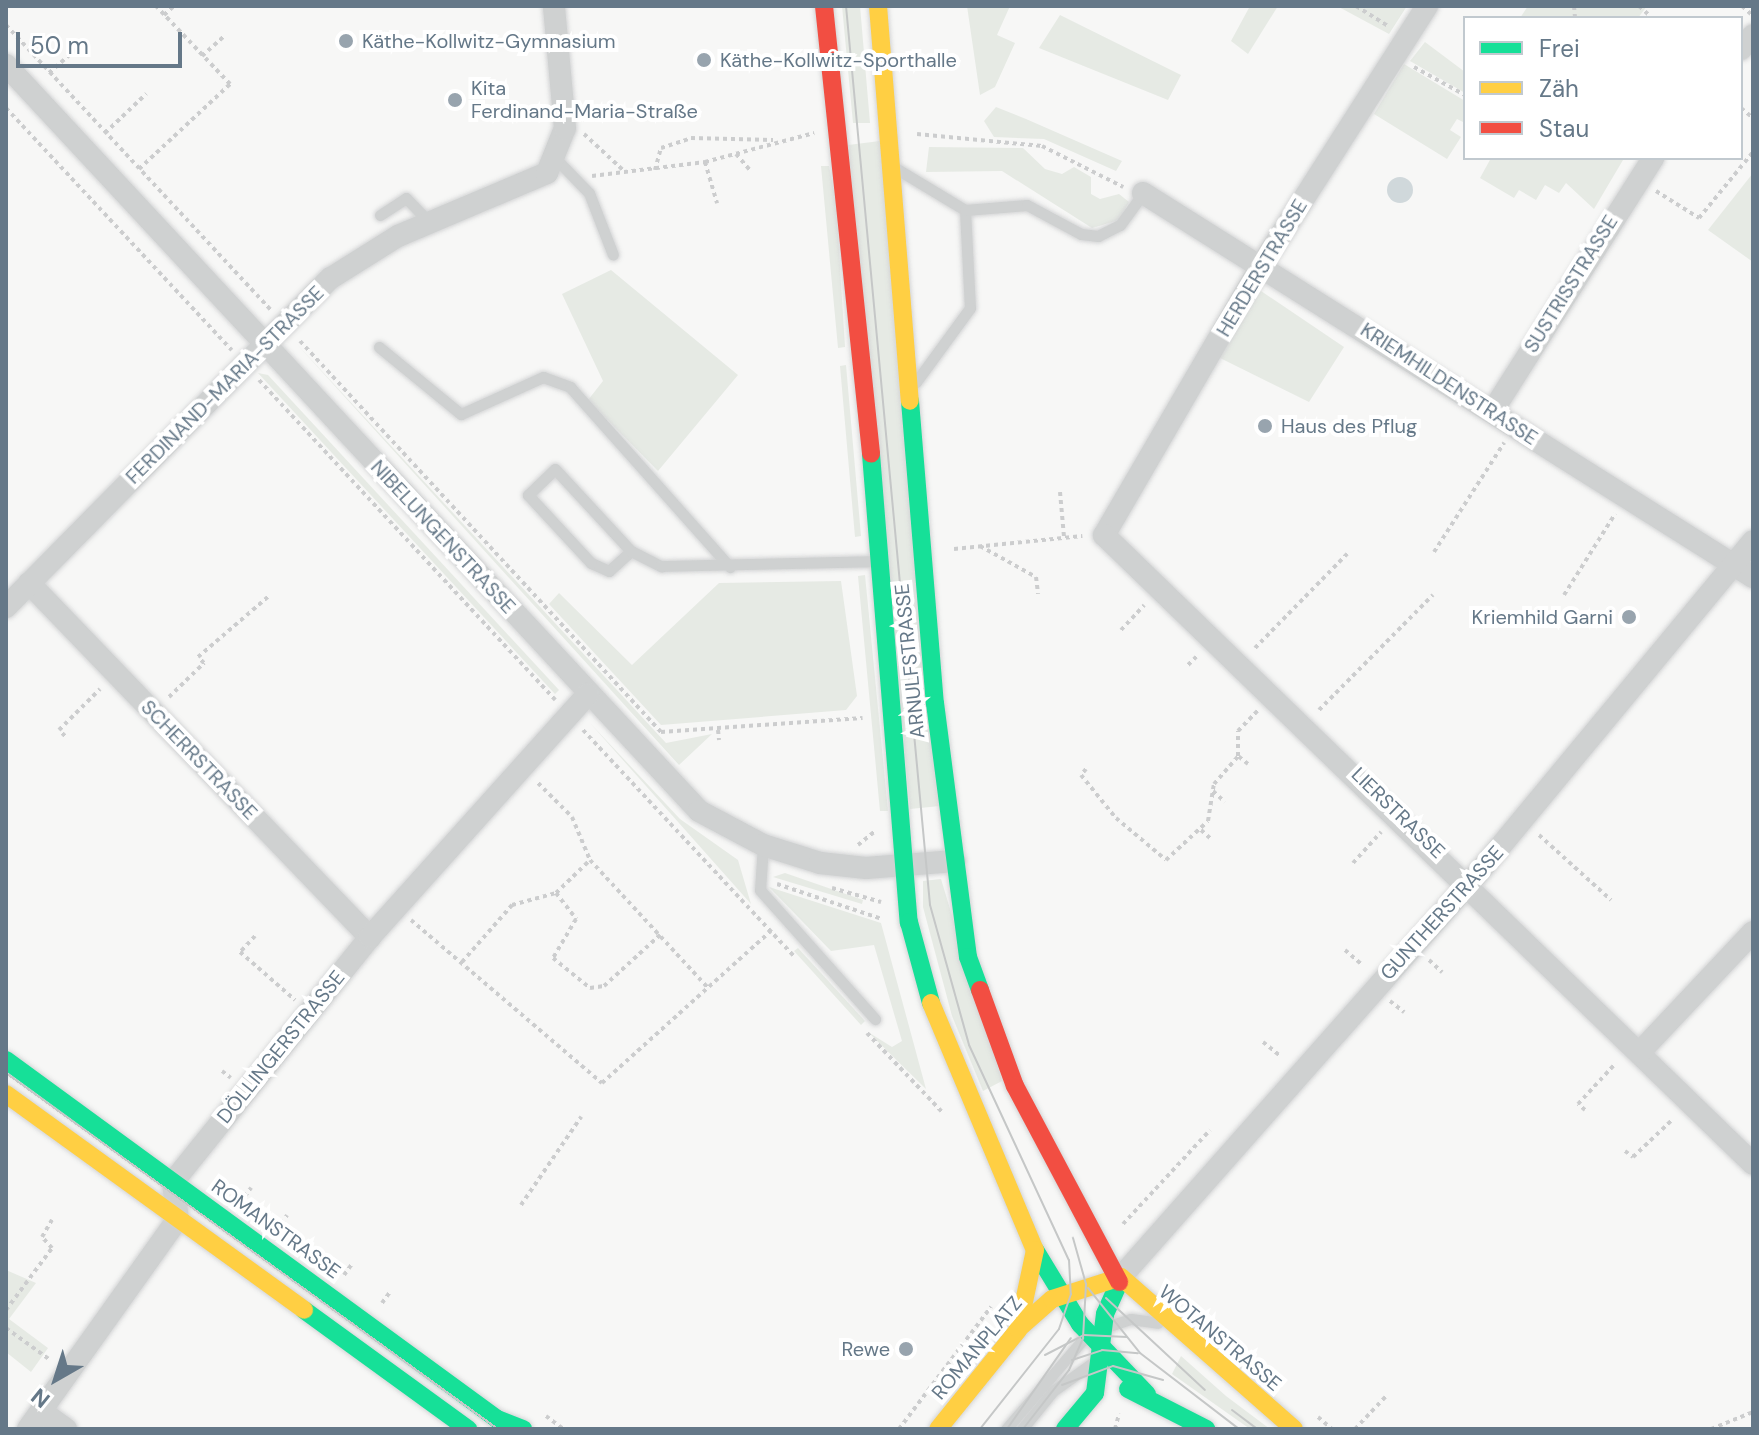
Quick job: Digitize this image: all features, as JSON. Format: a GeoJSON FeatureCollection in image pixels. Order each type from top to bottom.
{"type":"FeatureCollection","features":[{"type":"Feature","properties":{"kind":"main road","name":"ARNULFSTRASSE"},"geometry":{"type":"LineString","coordinates":[[824,6],[881,561],[902,866],[936,1024],[1035,1250],[1072,1313],[1096,1331]]}},
{"type":"Feature","properties":{"kind":"main road","name":"ARNULFSTRASSE"},"geometry":{"type":"LineString","coordinates":[[878,6],[893,169],[906,387],[955,861],[968,957],[996,1044],[1121,1277]]}},
{"type":"Feature","properties":{"kind":"main road","name":"ROMANSTRASSE"},"geometry":{"type":"LineString","coordinates":[[6,1060],[173,1182],[485,1421],[523,1429]]}},
{"type":"Feature","properties":{"kind":"main road"},"geometry":{"type":"LineString","coordinates":[[6,1094],[468,1429]]}},
{"type":"Feature","properties":{"kind":"main road"},"geometry":{"type":"LineString","coordinates":[[1018,1330],[1028,1309],[1035,1250]]}},
{"type":"Feature","properties":{"kind":"main road","name":"ROMANPLATZ"},"geometry":{"type":"LineString","coordinates":[[938,1429],[1018,1330],[1061,1295],[1121,1277]]}},
{"type":"Feature","properties":{"kind":"main road"},"geometry":{"type":"LineString","coordinates":[[1121,1277],[1096,1331],[1105,1356],[1147,1394],[1206,1429]]}},
{"type":"Feature","properties":{"kind":"main road","name":"WOTANSTRASSE"},"geometry":{"type":"LineString","coordinates":[[1121,1277],[1176,1332],[1294,1429]]}},
{"type":"Feature","properties":{"kind":"main road"},"geometry":{"type":"LineString","coordinates":[[1065,1429],[1095,1393],[1105,1356]]}},
{"type":"Feature","properties":{"kind":"main road"},"geometry":{"type":"LineString","coordinates":[[1095,1393],[1147,1394]]}},
{"type":"Feature","properties":{"kind":"street"},"geometry":{"type":"LineString","coordinates":[[554,6],[565,128],[557,160]]}},
{"type":"Feature","properties":{"kind":"street","name":"HERDERSTRASSE"},"geometry":{"type":"LineString","coordinates":[[1104,535],[1262,264],[1427,6]]}},
{"type":"Feature","properties":{"kind":"street","name":"NIBELUNGENSTRASSE"},"geometry":{"type":"LineString","coordinates":[[6,65],[699,811],[763,845],[842,867],[955,861]]}},
{"type":"Feature","properties":{"kind":"street","name":"FERDINAND-MARIA-STRASSE"},"geometry":{"type":"LineString","coordinates":[[6,607],[283,323],[361,257],[428,221],[532,183],[557,160]]}},
{"type":"Feature","properties":{"kind":"street","name":"SUSTRISSTRASSE"},"geometry":{"type":"LineString","coordinates":[[1492,412],[1652,160]]}},
{"type":"Feature","properties":{"kind":"street","name":"KRIEMHILDENSTRASSE"},"geometry":{"type":"LineString","coordinates":[[1137,192],[1262,264],[1744,571]]}},
{"type":"Feature","properties":{"kind":"street","name":"LIERSTRASSE"},"geometry":{"type":"LineString","coordinates":[[1104,535],[1399,813],[1753,1164]]}},
{"type":"Feature","properties":{"kind":"street","name":"GUNTHERSTRASSE"},"geometry":{"type":"LineString","coordinates":[[1121,1277],[1744,571],[1753,541]]}},
{"type":"Feature","properties":{"kind":"street","name":"SCHERRSTRASSE"},"geometry":{"type":"LineString","coordinates":[[29,583],[370,937]]}},
{"type":"Feature","properties":{"kind":"street","name":"DÖLLINGERSTRASSE"},"geometry":{"type":"LineString","coordinates":[[173,1182],[370,937],[520,765],[588,694]]}},
{"type":"Feature","properties":{"kind":"street"},"geometry":{"type":"LineString","coordinates":[[1640,1052],[1753,932]]}},
{"type":"Feature","properties":{"kind":"street"},"geometry":{"type":"LineString","coordinates":[[66,1429],[34,1420],[178,1219],[173,1182]]}},
{"type":"Feature","properties":{"kind":"lane"},"geometry":{"type":"LineString","coordinates":[[557,160],[578,181],[598,209],[613,255]]}},
{"type":"Feature","properties":{"kind":"lane"},"geometry":{"type":"LineString","coordinates":[[893,169],[965,210],[1027,205],[1089,237],[1115,229],[1137,192]]}},
{"type":"Feature","properties":{"kind":"lane"},"geometry":{"type":"LineString","coordinates":[[380,215],[406,198],[428,221]]}},
{"type":"Feature","properties":{"kind":"lane"},"geometry":{"type":"LineString","coordinates":[[906,387],[923,378],[970,308],[965,210]]}},
{"type":"Feature","properties":{"kind":"lane"},"geometry":{"type":"LineString","coordinates":[[379,347],[461,414],[543,377],[570,387],[730,567]]}},
{"type":"Feature","properties":{"kind":"lane"},"geometry":{"type":"LineString","coordinates":[[631,551],[609,571],[591,563],[528,495],[555,469],[631,551],[661,566],[730,567],[881,561]]}},
{"type":"Feature","properties":{"kind":"lane"},"geometry":{"type":"LineString","coordinates":[[763,845],[758,877],[767,899],[875,1019]]}},
{"type":"Feature","properties":{"kind":"lane"},"geometry":{"type":"LineString","coordinates":[[1059,1363],[1072,1313]]}},
{"type":"Feature","properties":{"kind":"lane"},"geometry":{"type":"LineString","coordinates":[[1006,1429],[1059,1363],[1096,1331],[1145,1318],[1176,1332]]}},
{"type":"Feature","properties":{"kind":"lane"},"geometry":{"type":"LineString","coordinates":[[1022,1429],[1053,1391],[1105,1356]]}},
{"type":"Feature","properties":{"kind":"path"},"geometry":{"type":"LineString","coordinates":[[139,169],[230,84],[156,6]]}},
{"type":"Feature","properties":{"kind":"path"},"geometry":{"type":"LineString","coordinates":[[164,15],[174,6]]}},
{"type":"Feature","properties":{"kind":"path"},"geometry":{"type":"LineString","coordinates":[[1356,6],[1407,37]]}},
{"type":"Feature","properties":{"kind":"path"},"geometry":{"type":"LineString","coordinates":[[1639,6],[1649,15]]}},
{"type":"Feature","properties":{"kind":"path"},"geometry":{"type":"LineString","coordinates":[[1742,6],[1753,16]]}},
{"type":"Feature","properties":{"kind":"path"},"geometry":{"type":"LineString","coordinates":[[6,25],[661,732],[866,718]]}},
{"type":"Feature","properties":{"kind":"path"},"geometry":{"type":"LineString","coordinates":[[202,56],[224,36]]}},
{"type":"Feature","properties":{"kind":"path"},"geometry":{"type":"LineString","coordinates":[[49,73],[85,41]]}},
{"type":"Feature","properties":{"kind":"path"},"geometry":{"type":"LineString","coordinates":[[1395,57],[1463,94]]}},
{"type":"Feature","properties":{"kind":"path"},"geometry":{"type":"LineString","coordinates":[[105,133],[146,94]]}},
{"type":"Feature","properties":{"kind":"path"},"geometry":{"type":"LineString","coordinates":[[6,108],[798,961]]}},
{"type":"Feature","properties":{"kind":"path"},"geometry":{"type":"LineString","coordinates":[[565,128],[592,137],[623,170]]}},
{"type":"Feature","properties":{"kind":"path"},"geometry":{"type":"LineString","coordinates":[[911,131],[928,141],[1042,146],[1137,192]]}},
{"type":"Feature","properties":{"kind":"path"},"geometry":{"type":"LineString","coordinates":[[578,181],[623,170],[655,170],[705,162],[775,140],[811,133]]}},
{"type":"Feature","properties":{"kind":"path"},"geometry":{"type":"LineString","coordinates":[[655,170],[661,148],[691,138],[775,140]]}},
{"type":"Feature","properties":{"kind":"path"},"geometry":{"type":"LineString","coordinates":[[1647,186],[1699,218],[1753,152]]}},
{"type":"Feature","properties":{"kind":"path"},"geometry":{"type":"LineString","coordinates":[[736,154],[751,171]]}},
{"type":"Feature","properties":{"kind":"path"},"geometry":{"type":"LineString","coordinates":[[705,162],[717,203]]}},
{"type":"Feature","properties":{"kind":"path"},"geometry":{"type":"LineString","coordinates":[[1434,552],[1505,441]]}},
{"type":"Feature","properties":{"kind":"path"},"geometry":{"type":"LineString","coordinates":[[1060,492],[1064,537]]}},
{"type":"Feature","properties":{"kind":"path"},"geometry":{"type":"LineString","coordinates":[[1564,595],[1616,512]]}},
{"type":"Feature","properties":{"kind":"path"},"geometry":{"type":"LineString","coordinates":[[954,549],[1104,535]]}},
{"type":"Feature","properties":{"kind":"path"},"geometry":{"type":"LineString","coordinates":[[980,546],[1036,577],[1038,594]]}},
{"type":"Feature","properties":{"kind":"path"},"geometry":{"type":"LineString","coordinates":[[1255,648],[1347,554]]}},
{"type":"Feature","properties":{"kind":"path"},"geometry":{"type":"LineString","coordinates":[[1121,630],[1161,588]]}},
{"type":"Feature","properties":{"kind":"path"},"geometry":{"type":"LineString","coordinates":[[153,713],[204,663],[198,657],[270,595]]}},
{"type":"Feature","properties":{"kind":"path"},"geometry":{"type":"LineString","coordinates":[[1319,710],[1433,595]]}},
{"type":"Feature","properties":{"kind":"path"},"geometry":{"type":"LineString","coordinates":[[1188,665],[1202,651]]}},
{"type":"Feature","properties":{"kind":"path"},"geometry":{"type":"LineString","coordinates":[[65,736],[59,730],[116,674]]}},
{"type":"Feature","properties":{"kind":"path"},"geometry":{"type":"LineString","coordinates":[[1086,769],[1081,775],[1118,809],[1158,859],[1201,830],[1213,791],[1238,756],[1238,731],[1273,693]]}},
{"type":"Feature","properties":{"kind":"path"},"geometry":{"type":"LineString","coordinates":[[1231,726],[1238,731]]}},
{"type":"Feature","properties":{"kind":"path"},"geometry":{"type":"LineString","coordinates":[[718,730],[719,740]]}},
{"type":"Feature","properties":{"kind":"path"},"geometry":{"type":"LineString","coordinates":[[1238,756],[1248,764]]}},
{"type":"Feature","properties":{"kind":"path"},"geometry":{"type":"LineString","coordinates":[[520,765],[572,817],[590,860],[708,988]]}},
{"type":"Feature","properties":{"kind":"path"},"geometry":{"type":"LineString","coordinates":[[1213,791],[1225,802]]}},
{"type":"Feature","properties":{"kind":"path"},"geometry":{"type":"LineString","coordinates":[[1353,863],[1399,813]]}},
{"type":"Feature","properties":{"kind":"path"},"geometry":{"type":"LineString","coordinates":[[1524,820],[1611,900]]}},
{"type":"Feature","properties":{"kind":"path"},"geometry":{"type":"LineString","coordinates":[[1201,830],[1210,838]]}},
{"type":"Feature","properties":{"kind":"path"},"geometry":{"type":"LineString","coordinates":[[462,962],[512,905],[556,893],[590,860]]}},
{"type":"Feature","properties":{"kind":"path"},"geometry":{"type":"LineString","coordinates":[[758,877],[888,922]]}},
{"type":"Feature","properties":{"kind":"path"},"geometry":{"type":"LineString","coordinates":[[556,893],[576,919],[553,958],[590,988],[604,986],[660,935]]}},
{"type":"Feature","properties":{"kind":"path"},"geometry":{"type":"LineString","coordinates":[[397,907],[602,1083],[771,931]]}},
{"type":"Feature","properties":{"kind":"path"},"geometry":{"type":"LineString","coordinates":[[255,936],[240,952],[309,1012]]}},
{"type":"Feature","properties":{"kind":"path"},"geometry":{"type":"LineString","coordinates":[[1345,950],[1362,965]]}},
{"type":"Feature","properties":{"kind":"path"},"geometry":{"type":"LineString","coordinates":[[863,1029],[948,1119]]}},
{"type":"Feature","properties":{"kind":"path"},"geometry":{"type":"LineString","coordinates":[[1263,1042],[1279,1055]]}},
{"type":"Feature","properties":{"kind":"path"},"geometry":{"type":"LineString","coordinates":[[1585,1110],[1578,1104],[1616,1063]]}},
{"type":"Feature","properties":{"kind":"path"},"geometry":{"type":"LineString","coordinates":[[521,1205],[581,1117]]}},
{"type":"Feature","properties":{"kind":"path"},"geometry":{"type":"LineString","coordinates":[[1625,1151],[1633,1157],[1673,1119]]}},
{"type":"Feature","properties":{"kind":"path"},"geometry":{"type":"LineString","coordinates":[[1123,1224],[1210,1130]]}},
{"type":"Feature","properties":{"kind":"path"},"geometry":{"type":"LineString","coordinates":[[236,1208],[251,1188]]}},
{"type":"Feature","properties":{"kind":"path"},"geometry":{"type":"LineString","coordinates":[[273,1235],[287,1215]]}},
{"type":"Feature","properties":{"kind":"path"},"geometry":{"type":"LineString","coordinates":[[6,1310],[52,1248],[42,1237],[52,1220]]}},
{"type":"Feature","properties":{"kind":"path"},"geometry":{"type":"LineString","coordinates":[[899,1429],[991,1307]]}},
{"type":"Feature","properties":{"kind":"path"},"geometry":{"type":"LineString","coordinates":[[6,1328],[68,1374]]}},
{"type":"Feature","properties":{"kind":"path"},"geometry":{"type":"LineString","coordinates":[[1355,1429],[1387,1395]]}},
{"type":"Feature","properties":{"kind":"path"},"geometry":{"type":"LineString","coordinates":[[1711,1429],[1753,1412]]}},
{"type":"Feature","properties":{"kind":"path"},"geometry":{"type":"LineString","coordinates":[[1115,1429],[1119,1414]]}},
{"type":"Feature","properties":{"kind":"shaded area"},"geometry":{"type":"Polygon","coordinates":[[[842,6],[860,6],[870,123],[853,123],[842,6]]]}},
{"type":"Feature","properties":{"kind":"shaded area"},"geometry":{"type":"Polygon","coordinates":[[[967,6],[1010,6],[997,35],[1015,43],[995,87],[980,95],[967,6]]]}},
{"type":"Feature","properties":{"kind":"shaded area"},"geometry":{"type":"Polygon","coordinates":[[[1250,6],[1278,6],[1248,54],[1231,41],[1250,6]]]}},
{"type":"Feature","properties":{"kind":"shaded area"},"geometry":{"type":"Polygon","coordinates":[[[1337,6],[1407,6],[1389,34],[1337,6]]]}},
{"type":"Feature","properties":{"kind":"shaded area"},"geometry":{"type":"Polygon","coordinates":[[[1528,6],[1647,6],[1640,16],[1521,16],[1528,6]]]}},
{"type":"Feature","properties":{"kind":"shaded area"},"geometry":{"type":"Polygon","coordinates":[[[1060,15],[1181,75],[1168,100],[1039,48],[1060,15]]]}},
{"type":"Feature","properties":{"kind":"shaded area"},"geometry":{"type":"Polygon","coordinates":[[[1425,42],[1463,70],[1463,92],[1410,61],[1425,42]]]}},
{"type":"Feature","properties":{"kind":"shaded area"},"geometry":{"type":"Polygon","coordinates":[[[1404,64],[1463,100],[1463,122],[1457,119],[1450,130],[1461,137],[1447,159],[1374,114],[1404,64]]]}},
{"type":"Feature","properties":{"kind":"shaded area"},"geometry":{"type":"Polygon","coordinates":[[[996,107],[1122,161],[1116,171],[1044,139],[994,137],[984,121],[996,107]]]}},
{"type":"Feature","properties":{"kind":"shaded area"},"geometry":{"type":"Polygon","coordinates":[[[880,141],[940,806],[910,809],[848,145],[880,141]]]}},
{"type":"Feature","properties":{"kind":"shaded area"},"geometry":{"type":"Polygon","coordinates":[[[929,147],[1023,148],[1045,169],[1062,174],[1074,167],[1091,177],[1091,194],[1100,199],[1119,194],[1129,202],[1119,220],[1092,228],[1002,171],[926,172],[929,147]]]}},
{"type":"Feature","properties":{"kind":"shaded area"},"geometry":{"type":"Polygon","coordinates":[[[1490,160],[1623,160],[1594,209],[1566,183],[1559,193],[1545,185],[1536,200],[1519,190],[1514,198],[1480,178],[1490,160]]]}},
{"type":"Feature","properties":{"kind":"shaded area"},"geometry":{"type":"Polygon","coordinates":[[[821,166],[829,166],[836,202],[845,347],[838,348],[821,166]]]}},
{"type":"Feature","properties":{"kind":"shaded area"},"geometry":{"type":"Polygon","coordinates":[[[1753,173],[1753,262],[1708,230],[1753,173]]]}},
{"type":"Feature","properties":{"kind":"shaded area"},"geometry":{"type":"Polygon","coordinates":[[[1400,177],[1409,181],[1413,190],[1409,199],[1400,203],[1391,199],[1387,190],[1391,181],[1400,177]]]}},
{"type":"Feature","properties":{"kind":"shaded area"},"geometry":{"type":"Polygon","coordinates":[[[611,270],[738,375],[658,471],[588,400],[603,381],[562,294],[611,270]]]}},
{"type":"Feature","properties":{"kind":"shaded area"},"geometry":{"type":"Polygon","coordinates":[[[1261,291],[1344,347],[1309,402],[1218,357],[1261,291]]]}},
{"type":"Feature","properties":{"kind":"shaded area"},"geometry":{"type":"Polygon","coordinates":[[[294,341],[666,743],[712,734],[679,765],[294,341]]]}},
{"type":"Feature","properties":{"kind":"shaded area"},"geometry":{"type":"Polygon","coordinates":[[[846,365],[861,536],[855,537],[840,366],[846,365]]]}},
{"type":"Feature","properties":{"kind":"shaded area"},"geometry":{"type":"Polygon","coordinates":[[[258,373],[268,375],[559,690],[555,694],[258,373]]]}},
{"type":"Feature","properties":{"kind":"shaded area"},"geometry":{"type":"Polygon","coordinates":[[[865,575],[888,811],[880,811],[858,576],[865,575]]]}},
{"type":"Feature","properties":{"kind":"shaded area"},"geometry":{"type":"Polygon","coordinates":[[[841,581],[857,696],[846,710],[661,725],[549,604],[559,593],[632,665],[719,583],[841,581]]]}},
{"type":"Feature","properties":{"kind":"shaded area"},"geometry":{"type":"Polygon","coordinates":[[[590,723],[680,819],[738,860],[751,904],[590,723]]]}},
{"type":"Feature","properties":{"kind":"shaded area"},"geometry":{"type":"Polygon","coordinates":[[[785,873],[863,900],[862,904],[773,877],[785,873]]]}},
{"type":"Feature","properties":{"kind":"shaded area"},"geometry":{"type":"Polygon","coordinates":[[[941,879],[1002,1081],[983,1091],[952,1016],[923,907],[923,881],[941,879]]]}},
{"type":"Feature","properties":{"kind":"shaded area"},"geometry":{"type":"Polygon","coordinates":[[[769,887],[881,923],[926,1089],[868,1032],[892,1047],[902,1041],[874,945],[831,951],[769,887]]]}},
{"type":"Feature","properties":{"kind":"shaded area"},"geometry":{"type":"Polygon","coordinates":[[[798,948],[865,1021],[861,1025],[794,951],[798,948]]]}},
{"type":"Feature","properties":{"kind":"shaded area"},"geometry":{"type":"Polygon","coordinates":[[[6,1270],[36,1283],[9,1319],[48,1348],[31,1372],[6,1352],[6,1270]]]}},
{"type":"Feature","properties":{"kind":"shaded area"},"geometry":{"type":"Polygon","coordinates":[[[1181,1356],[1270,1429],[1250,1429],[1172,1374],[1181,1356]]]}},
{"type":"Feature","properties":{"kind":"tram line"},"geometry":{"type":"LineString","coordinates":[[846,6],[930,905],[969,1045],[1069,1260],[1071,1294],[1059,1329],[980,1429]]}},
{"type":"Feature","properties":{"kind":"tram line"},"geometry":{"type":"LineString","coordinates":[[6,1073],[498,1429]]}},
{"type":"Feature","properties":{"kind":"tram line"},"geometry":{"type":"LineString","coordinates":[[1023,1429],[1069,1370],[1083,1338],[1086,1284],[1073,1238]]}},
{"type":"Feature","properties":{"kind":"tram line"},"geometry":{"type":"LineString","coordinates":[[1088,1288],[1140,1353],[1239,1429]]}},
{"type":"Feature","properties":{"kind":"tram line"},"geometry":{"type":"LineString","coordinates":[[1106,1298],[1205,1390]]}},
{"type":"Feature","properties":{"kind":"tram line"},"geometry":{"type":"LineString","coordinates":[[1045,1355],[1084,1335],[1127,1337]]}},
{"type":"Feature","properties":{"kind":"tram line"},"geometry":{"type":"LineString","coordinates":[[1007,1429],[1071,1338]]}},
{"type":"Feature","properties":{"kind":"tram line"},"geometry":{"type":"LineString","coordinates":[[1072,1360],[1102,1350],[1138,1353]]}},
{"type":"Feature","properties":{"kind":"tram line"},"geometry":{"type":"LineString","coordinates":[[1062,1385],[1113,1366],[1163,1380]]}},
{"type":"Feature","properties":{"kind":"tram line"},"geometry":{"type":"LineString","coordinates":[[1232,1410],[1257,1429]]}},
{"type":"Feature","properties":{"kind":"traffic: fast"},"geometry":{"type":"LineString","coordinates":[[910,401],[935,703],[968,957],[980,990]]}},
{"type":"Feature","properties":{"kind":"traffic: fast"},"geometry":{"type":"LineString","coordinates":[[871,454],[909,922],[931,1003]]}},
{"type":"Feature","properties":{"kind":"traffic: fast"},"geometry":{"type":"LineString","coordinates":[[6,1060],[497,1419],[523,1429]]}},
{"type":"Feature","properties":{"kind":"traffic: fast"},"geometry":{"type":"LineString","coordinates":[[1035,1250],[1080,1324],[1147,1394]]}},
{"type":"Feature","properties":{"kind":"traffic: fast"},"geometry":{"type":"LineString","coordinates":[[1065,1429],[1095,1393],[1105,1314],[1119,1282]]}},
{"type":"Feature","properties":{"kind":"traffic: fast"},"geometry":{"type":"LineString","coordinates":[[304,1310],[468,1429]]}},
{"type":"Feature","properties":{"kind":"traffic: fast"},"geometry":{"type":"LineString","coordinates":[[1128,1389],[1206,1429]]}},
{"type":"Feature","properties":{"kind":"traffic: slow"},"geometry":{"type":"LineString","coordinates":[[878,6],[910,401]]}},
{"type":"Feature","properties":{"kind":"traffic: slow"},"geometry":{"type":"LineString","coordinates":[[931,1003],[1035,1250],[1018,1330],[938,1429]]}},
{"type":"Feature","properties":{"kind":"traffic: slow"},"geometry":{"type":"LineString","coordinates":[[6,1094],[304,1310]]}},
{"type":"Feature","properties":{"kind":"traffic: slow"},"geometry":{"type":"LineString","coordinates":[[1018,1329],[1052,1299],[1121,1277],[1294,1429]]}},
{"type":"Feature","properties":{"kind":"traffic: jam"},"geometry":{"type":"LineString","coordinates":[[824,6],[871,454]]}},
{"type":"Feature","properties":{"kind":"traffic: jam"},"geometry":{"type":"LineString","coordinates":[[980,990],[1015,1086],[1119,1282]]}},
{"type":"Feature","properties":{"kind":"place","name":"Käthe-Kollwitz-Gymnasium"},"geometry":{"type":"Point","coordinates":[346,41]}},
{"type":"Feature","properties":{"kind":"place","name":"Käthe-Kollwitz-Sporthalle"},"geometry":{"type":"Point","coordinates":[704,60]}},
{"type":"Feature","properties":{"kind":"place","name":"Kita Ferdinand-Maria-Straße"},"geometry":{"type":"Point","coordinates":[455,100]}},
{"type":"Feature","properties":{"kind":"place","name":"Haus des Pflug"},"geometry":{"type":"Point","coordinates":[1265,426]}},
{"type":"Feature","properties":{"kind":"place","name":"Kriemhild Garni"},"geometry":{"type":"Point","coordinates":[1629,617]}},
{"type":"Feature","properties":{"kind":"place","name":"Rewe"},"geometry":{"type":"Point","coordinates":[906,1349]}}]}
